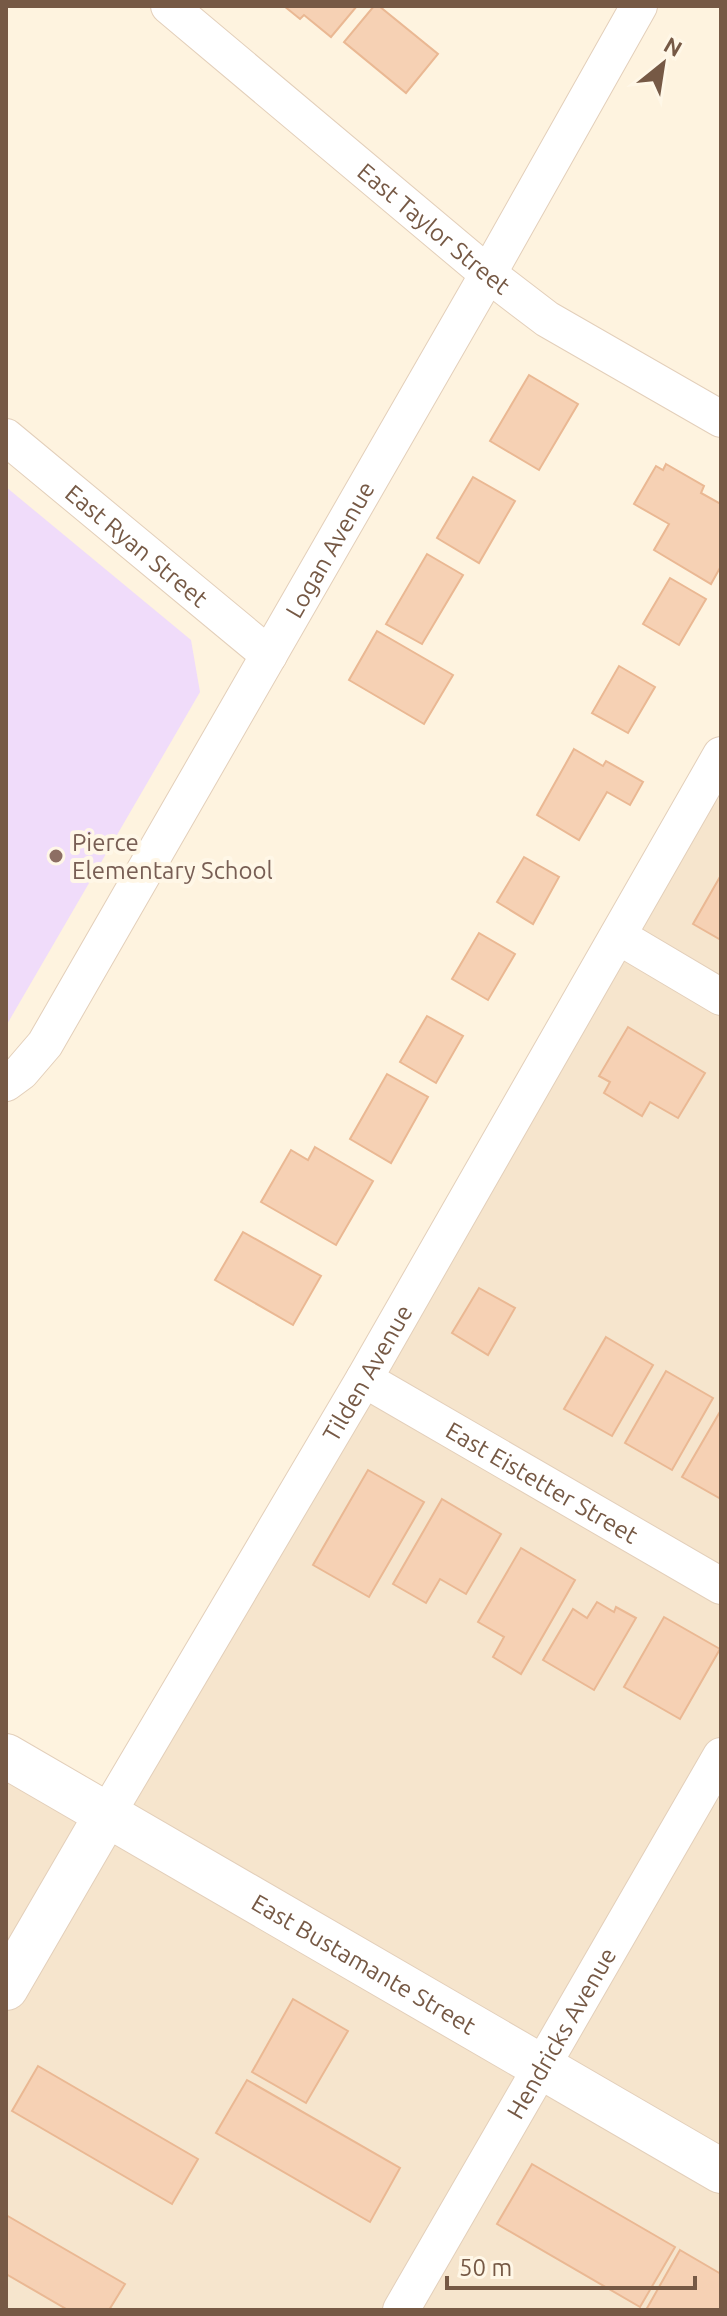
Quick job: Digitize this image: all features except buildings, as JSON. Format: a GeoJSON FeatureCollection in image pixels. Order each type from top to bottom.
{"type":"FeatureCollection","features":[{"type":"Feature","properties":{"kind":"street","name":"East Taylor Street"},"geometry":{"type":"LineString","coordinates":[[169,6],[488,274],[547,319],[721,419]]}},
{"type":"Feature","properties":{"kind":"street","name":"Logan Avenue"},"geometry":{"type":"LineString","coordinates":[[6,1083],[21,1072],[45,1044],[639,6]]}},
{"type":"Feature","properties":{"kind":"street","name":"East Ryan Street"},"geometry":{"type":"LineString","coordinates":[[6,437],[269,655]]}},
{"type":"Feature","properties":{"kind":"street","name":"Tilden Avenue"},"geometry":{"type":"LineString","coordinates":[[6,1988],[364,1379],[721,755]]}},
{"type":"Feature","properties":{"kind":"street"},"geometry":{"type":"LineString","coordinates":[[618,936],[721,997]]}},
{"type":"Feature","properties":{"kind":"street","name":"East Eistetter Street"},"geometry":{"type":"LineString","coordinates":[[364,1379],[721,1586]]}},
{"type":"Feature","properties":{"kind":"street","name":"East Bustamante Street"},"geometry":{"type":"LineString","coordinates":[[6,1756],[721,2171]]}},
{"type":"Feature","properties":{"kind":"street","name":"Hendricks Avenue"},"geometry":{"type":"LineString","coordinates":[[401,2310],[721,1756]]}},
{"type":"Feature","properties":{"kind":"shaded area","name":"Pierce Elementary School"},"geometry":{"type":"Polygon","coordinates":[[[6,487],[191,640],[200,692],[6,1026],[6,487]]]}},
{"type":"Feature","properties":{"kind":"shaded area"},"geometry":{"type":"Polygon","coordinates":[[[721,755],[721,2310],[6,2310],[6,1756],[106,1814],[721,755]]]}},
{"type":"Feature","properties":{"kind":"place","name":"Pierce Elementary School"},"geometry":{"type":"Point","coordinates":[56,856]}}]}
